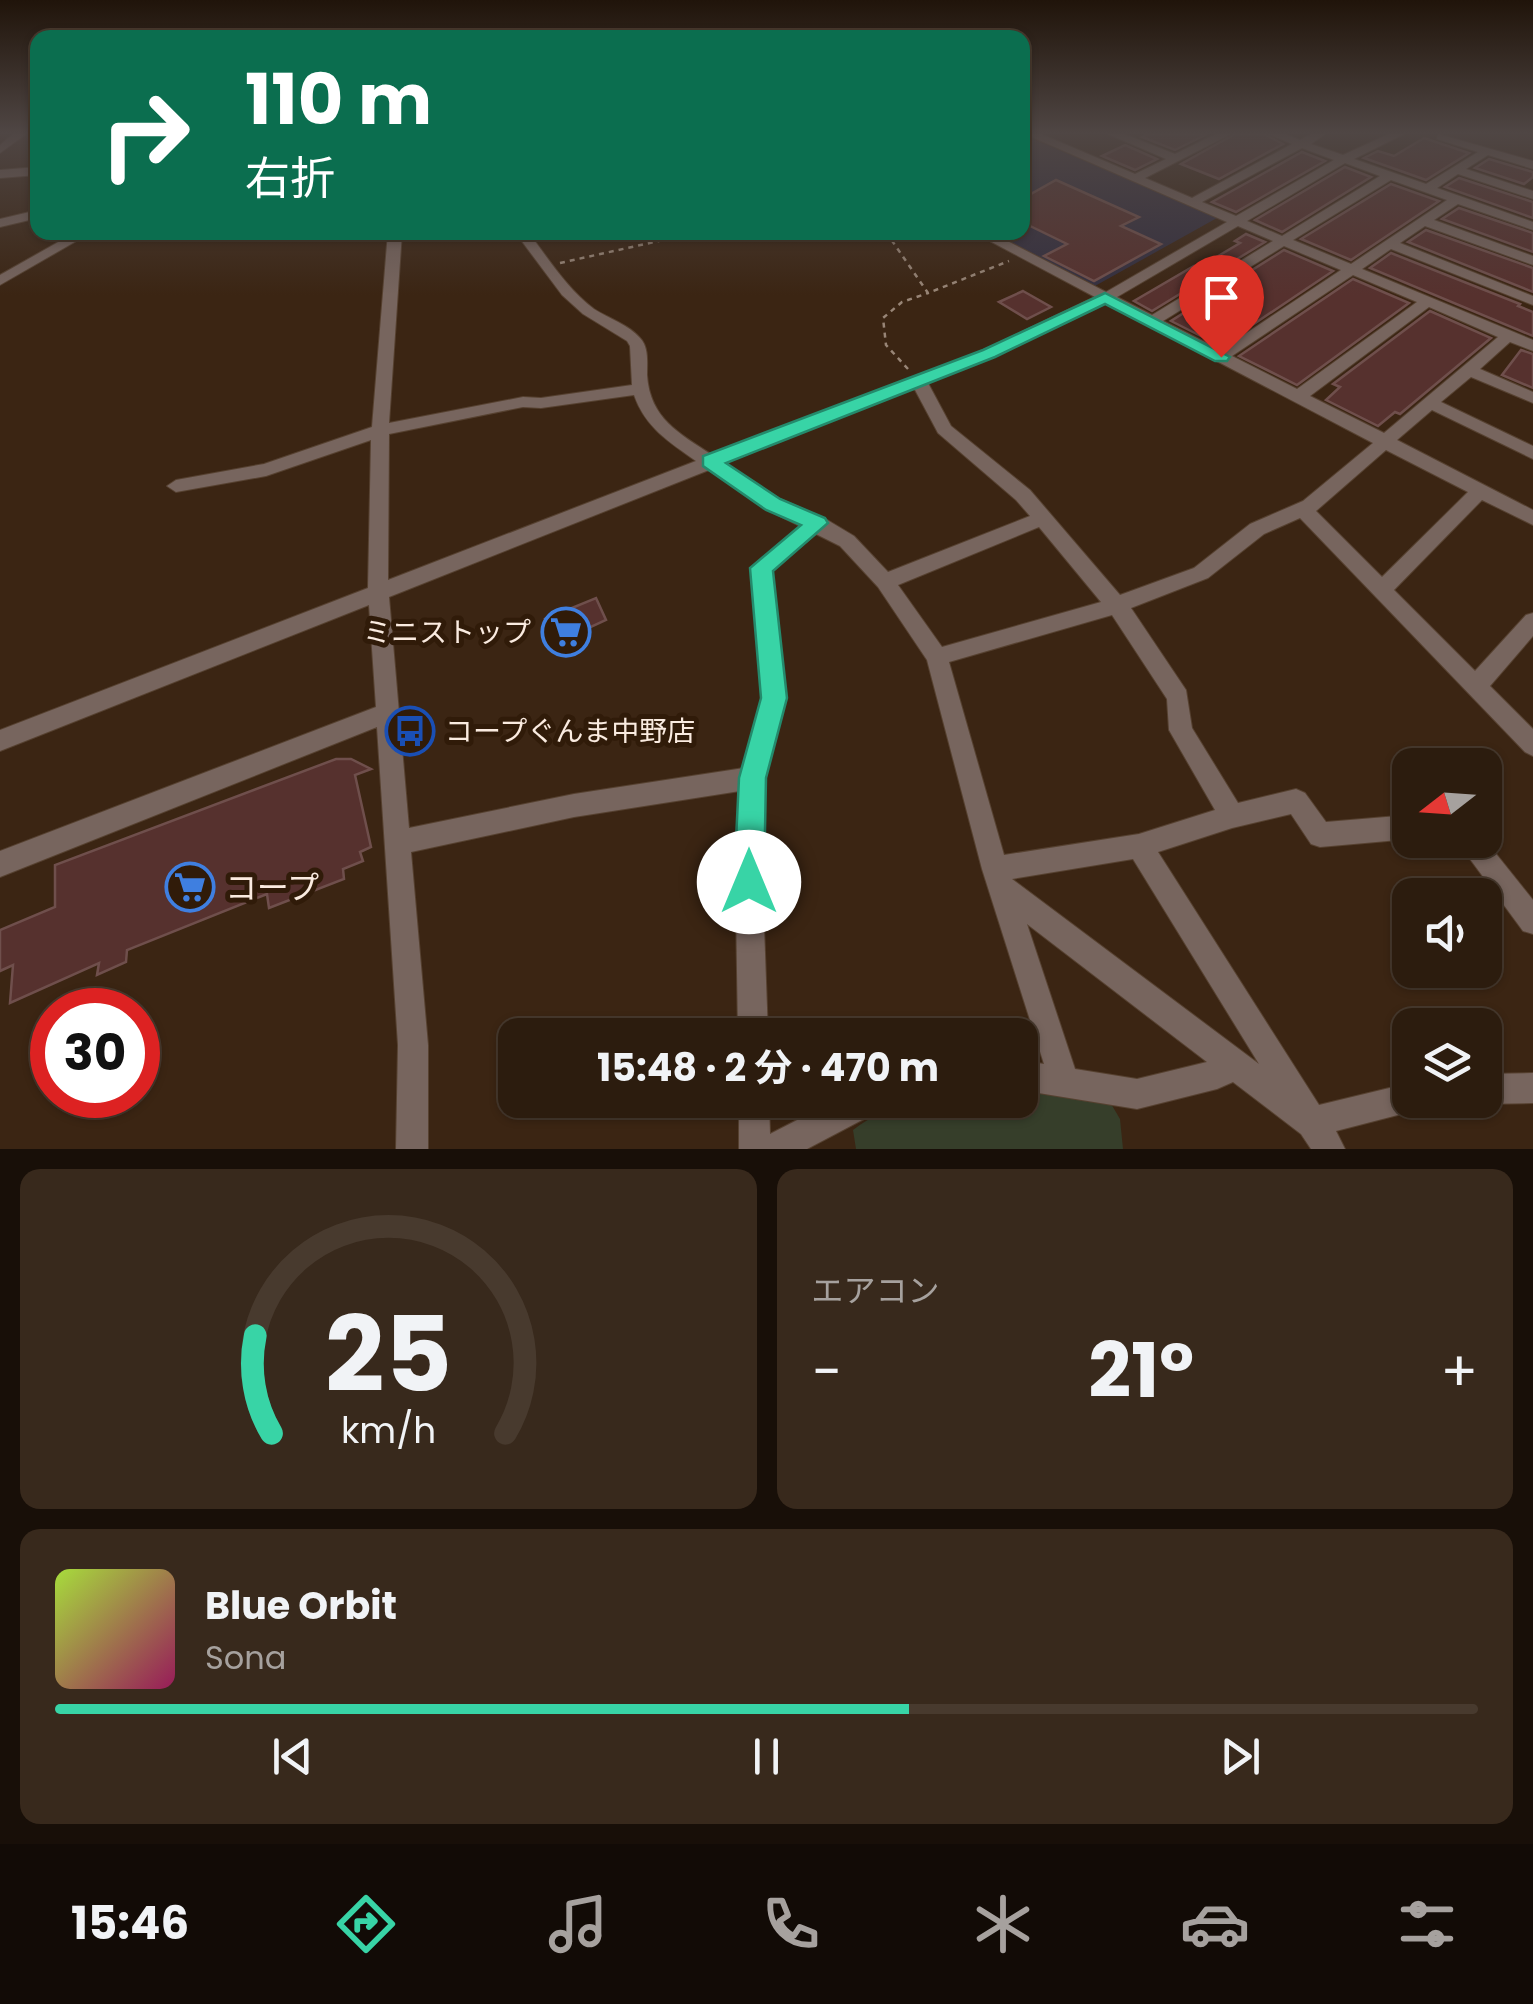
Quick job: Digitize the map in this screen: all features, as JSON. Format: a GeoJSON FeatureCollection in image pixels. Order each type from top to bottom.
{"type":"FeatureCollection","features":[{"type":"Feature","properties":{"kind":"street"},"geometry":{"type":"LineString","coordinates":[[1159,188],[1533,346]]}},
{"type":"Feature","properties":{"kind":"street"},"geometry":{"type":"LineString","coordinates":[[1193,202],[1220,188]]}},
{"type":"Feature","properties":{"kind":"street"},"geometry":{"type":"LineString","coordinates":[[0,741],[989,354],[1105,298],[1296,188]]}},
{"type":"Feature","properties":{"kind":"street"},"geometry":{"type":"LineString","coordinates":[[1152,322],[1370,188]]}},
{"type":"Feature","properties":{"kind":"street"},"geometry":{"type":"LineString","coordinates":[[1428,188],[1533,226]]}},
{"type":"Feature","properties":{"kind":"street"},"geometry":{"type":"LineString","coordinates":[[1221,357],[1456,199]]}},
{"type":"Feature","properties":{"kind":"street"},"geometry":{"type":"LineString","coordinates":[[0,223],[30,216]]}},
{"type":"Feature","properties":{"kind":"street"},"geometry":{"type":"LineString","coordinates":[[1424,221],[1533,261]]}},
{"type":"Feature","properties":{"kind":"street"},"geometry":{"type":"LineString","coordinates":[[0,281],[72,240]]}},
{"type":"Feature","properties":{"kind":"street"},"geometry":{"type":"LineString","coordinates":[[394,240],[376,476],[378,592],[413,1045],[412,1149]]}},
{"type":"Feature","properties":{"kind":"street"},"geometry":{"type":"LineString","coordinates":[[527,240],[588,311],[633,338],[638,346],[640,389],[649,414],[668,434],[773,504],[817,523],[847,542],[885,582],[937,656],[999,879],[1064,1081]]}},
{"type":"Feature","properties":{"kind":"street"},"geometry":{"type":"LineString","coordinates":[[996,240],[1533,518]]}},
{"type":"Feature","properties":{"kind":"street"},"geometry":{"type":"LineString","coordinates":[[1390,244],[1533,300]]}},
{"type":"Feature","properties":{"kind":"street"},"geometry":{"type":"LineString","coordinates":[[1297,396],[1427,302]]}},
{"type":"Feature","properties":{"kind":"street"},"geometry":{"type":"LineString","coordinates":[[937,656],[1116,606],[1201,573],[1257,529],[1304,510],[1508,336]]}},
{"type":"Feature","properties":{"kind":"street"},"geometry":{"type":"LineString","coordinates":[[1469,370],[1533,398]]}},
{"type":"Feature","properties":{"kind":"street"},"geometry":{"type":"LineString","coordinates":[[918,380],[944,429],[1022,495],[1116,606],[1178,696],[1181,730],[1232,816]]}},
{"type":"Feature","properties":{"kind":"street"},"geometry":{"type":"LineString","coordinates":[[176,486],[266,470],[381,430],[524,402],[640,389]]}},
{"type":"Feature","properties":{"kind":"street"},"geometry":{"type":"LineString","coordinates":[[1428,402],[1533,453]]}},
{"type":"Feature","properties":{"kind":"street"},"geometry":{"type":"LineString","coordinates":[[1380,588],[1390,583],[1480,491]]}},
{"type":"Feature","properties":{"kind":"street"},"geometry":{"type":"LineString","coordinates":[[1304,510],[1533,745]]}},
{"type":"Feature","properties":{"kind":"street"},"geometry":{"type":"LineString","coordinates":[[885,582],[1043,518]]}},
{"type":"Feature","properties":{"kind":"street"},"geometry":{"type":"LineString","coordinates":[[753,1018],[748,844],[753,778],[774,698],[761,568],[817,523]]}},
{"type":"Feature","properties":{"kind":"street"},"geometry":{"type":"LineString","coordinates":[[1472,682],[1482,679],[1533,621]]}},
{"type":"Feature","properties":{"kind":"street"},"geometry":{"type":"LineString","coordinates":[[0,864],[387,714]]}},
{"type":"Feature","properties":{"kind":"street"},"geometry":{"type":"LineString","coordinates":[[398,843],[483,821],[592,801],[753,778]]}},
{"type":"Feature","properties":{"kind":"street"},"geometry":{"type":"LineString","coordinates":[[999,879],[1139,846],[1232,816],[1296,801],[1320,835],[1392,829]]}},
{"type":"Feature","properties":{"kind":"street"},"geometry":{"type":"LineString","coordinates":[[1139,846],[1329,1149]]}},
{"type":"Feature","properties":{"kind":"street"},"geometry":{"type":"LineString","coordinates":[[1483,858],[1533,921]]}},
{"type":"Feature","properties":{"kind":"street"},"geometry":{"type":"LineString","coordinates":[[999,879],[1311,1122]]}},
{"type":"Feature","properties":{"kind":"street"},"geometry":{"type":"LineString","coordinates":[[1038,1077],[1137,1094],[1216,1074],[1236,1063]]}},
{"type":"Feature","properties":{"kind":"street"},"geometry":{"type":"LineString","coordinates":[[1502,1089],[1533,1088]]}},
{"type":"Feature","properties":{"kind":"street"},"geometry":{"type":"LineString","coordinates":[[1311,1122],[1392,1102]]}},
{"type":"Feature","properties":{"kind":"street"},"geometry":{"type":"LineString","coordinates":[[755,1118],[756,1149]]}},
{"type":"Feature","properties":{"kind":"street"},"geometry":{"type":"LineString","coordinates":[[775,1149],[834,1118]]}},
{"type":"Feature","properties":{"kind":"path"},"geometry":{"type":"LineString","coordinates":[[546,266],[663,240]]}},
{"type":"Feature","properties":{"kind":"path"},"geometry":{"type":"LineString","coordinates":[[892,240],[928,293]]}},
{"type":"Feature","properties":{"kind":"path"},"geometry":{"type":"LineString","coordinates":[[918,380],[886,345],[883,318],[902,302],[1023,254]]}},
{"type":"Feature","properties":{"kind":"shaded area"},"geometry":{"type":"Polygon","coordinates":[[[1030,188],[1149,188],[1217,218],[1095,286],[1005,240],[1030,240],[1030,188]]]}},
{"type":"Feature","properties":{"kind":"green space"},"geometry":{"type":"Polygon","coordinates":[[[1038,1092],[1110,1102],[1120,1119],[1123,1149],[856,1149],[853,1130],[872,1118],[1038,1118],[1038,1092]]]}},
{"type":"Feature","properties":{"kind":"building"},"geometry":{"type":"Polygon","coordinates":[[[1042,188],[1073,188],[1139,217],[1121,226],[1161,244],[1094,281],[1044,256],[1067,244],[1030,226],[1030,195],[1042,188]]]}},
{"type":"Feature","properties":{"kind":"building"},"geometry":{"type":"Polygon","coordinates":[[[1238,188],[1279,188],[1236,212],[1212,202],[1238,188]]]}},
{"type":"Feature","properties":{"kind":"building"},"geometry":{"type":"Polygon","coordinates":[[[1310,188],[1354,188],[1282,232],[1255,220],[1310,188]]]}},
{"type":"Feature","properties":{"kind":"building"},"geometry":{"type":"Polygon","coordinates":[[[1385,188],[1401,188],[1439,201],[1351,260],[1301,239],[1385,188]]]}},
{"type":"Feature","properties":{"kind":"building"},"geometry":{"type":"Polygon","coordinates":[[[1447,188],[1489,188],[1533,202],[1533,218],[1447,188]]]}},
{"type":"Feature","properties":{"kind":"building"},"geometry":{"type":"Polygon","coordinates":[[[1459,208],[1533,233],[1533,252],[1442,219],[1459,208]]]}},
{"type":"Feature","properties":{"kind":"building"},"geometry":{"type":"Polygon","coordinates":[[[1426,230],[1533,268],[1533,292],[1408,242],[1426,230]]]}},
{"type":"Feature","properties":{"kind":"building"},"geometry":{"type":"Polygon","coordinates":[[[1246,234],[1265,242],[1152,311],[1134,301],[1194,266],[1205,264],[1240,243],[1235,241],[1246,234]]]}},
{"type":"Feature","properties":{"kind":"building"},"geometry":{"type":"Polygon","coordinates":[[[1284,250],[1333,271],[1221,346],[1171,321],[1284,250]]]}},
{"type":"Feature","properties":{"kind":"building"},"geometry":{"type":"Polygon","coordinates":[[[1391,253],[1520,304],[1533,312],[1533,336],[1370,268],[1391,253]]]}},
{"type":"Feature","properties":{"kind":"building"},"geometry":{"type":"Polygon","coordinates":[[[1353,279],[1409,303],[1297,385],[1239,356],[1353,279]]]}},
{"type":"Feature","properties":{"kind":"building"},"geometry":{"type":"Polygon","coordinates":[[[1023,291],[1051,307],[1027,319],[999,302],[1023,291]]]}},
{"type":"Feature","properties":{"kind":"building"},"geometry":{"type":"Polygon","coordinates":[[[1430,311],[1491,338],[1400,414],[1395,412],[1378,426],[1326,400],[1340,387],[1333,384],[1430,311]]]}},
{"type":"Feature","properties":{"kind":"building"},"geometry":{"type":"Polygon","coordinates":[[[1521,350],[1533,354],[1533,388],[1502,375],[1521,350]]]}},
{"type":"Feature","properties":{"kind":"building","name":"ミニストップ"},"geometry":{"type":"Polygon","coordinates":[[[596,598],[606,620],[556,643],[545,619],[596,598]]]}},
{"type":"Feature","properties":{"kind":"building","name":"コープ"},"geometry":{"type":"Polygon","coordinates":[[[336,759],[351,759],[371,769],[355,775],[371,847],[360,852],[363,861],[343,869],[344,879],[269,908],[267,894],[127,950],[126,962],[97,975],[99,963],[43,988],[30,988],[30,994],[10,1003],[13,965],[0,971],[0,930],[55,907],[55,865],[336,759]]]}},
{"type":"Feature","properties":{"kind":"place","name":"ミニストップ"},"geometry":{"type":"Point","coordinates":[566,632]}},
{"type":"Feature","properties":{"kind":"place","name":"コープぐんま中野店"},"geometry":{"type":"Point","coordinates":[410,731]}},
{"type":"Feature","properties":{"kind":"place","name":"コープ"},"geometry":{"type":"Point","coordinates":[190,887]}},
{"type":"Feature","properties":{"kind":"route"},"geometry":{"type":"LineString","coordinates":[[749,882],[753,778],[774,698],[761,568],[817,523],[773,504],[710,461],[989,354],[1105,298],[1221,357]]}}]}
